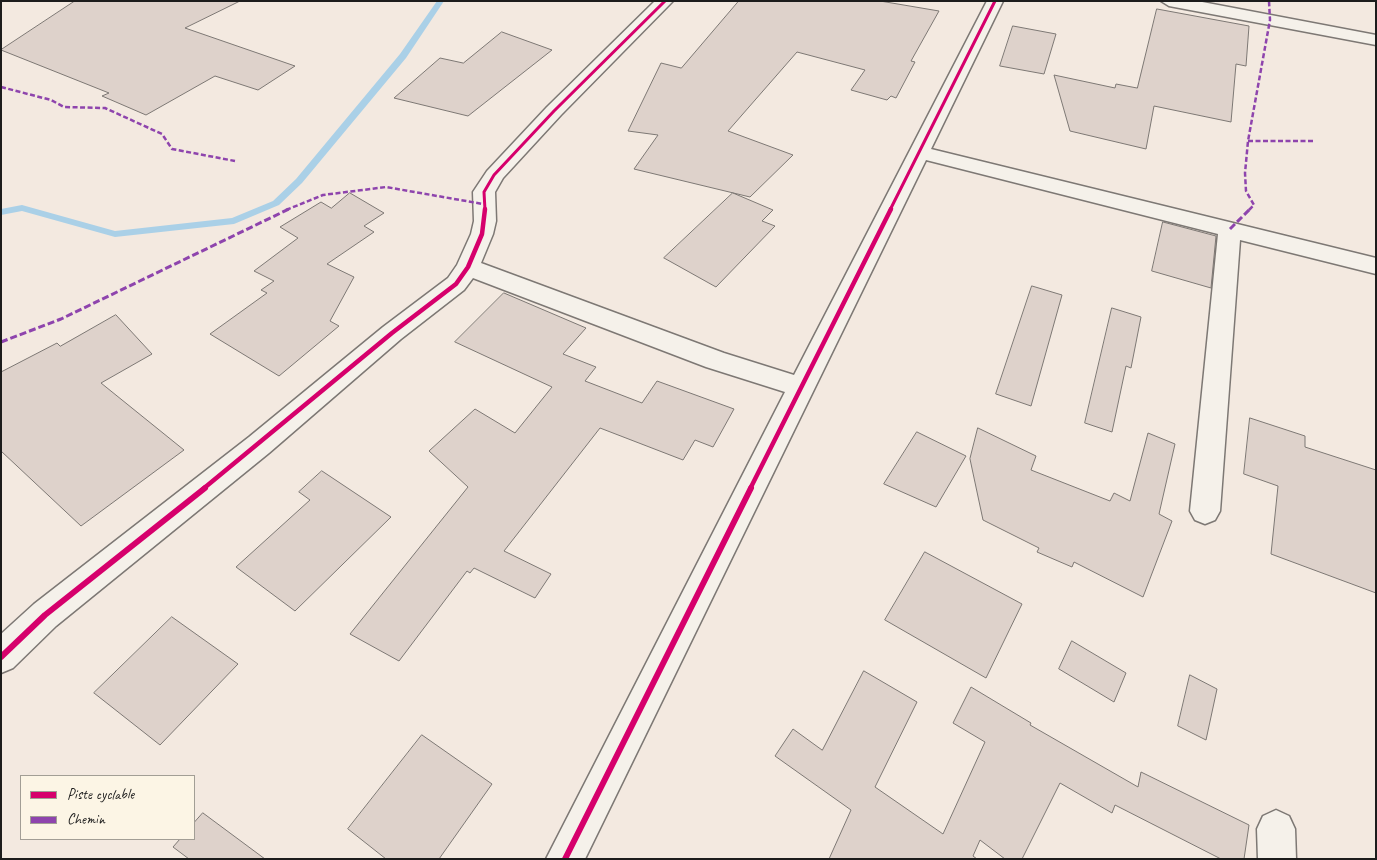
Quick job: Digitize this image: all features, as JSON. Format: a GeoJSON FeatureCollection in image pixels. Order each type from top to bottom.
{"type":"FeatureCollection","features":[{"type":"Feature","properties":{"kind":"street"},"geometry":{"type":"LineString","coordinates":[[1,657],[46,615],[259,445],[392,333],[456,284],[468,267],[482,234],[485,221],[484,192],[494,175],[554,111],[666,1]]}},
{"type":"Feature","properties":{"kind":"street"},"geometry":{"type":"LineString","coordinates":[[566,859],[995,1]]}},
{"type":"Feature","properties":{"kind":"street"},"geometry":{"type":"LineString","coordinates":[[1169,1],[1376,40]]}},
{"type":"Feature","properties":{"kind":"street"},"geometry":{"type":"LineString","coordinates":[[919,152],[1376,266]]}},
{"type":"Feature","properties":{"kind":"street"},"geometry":{"type":"LineString","coordinates":[[1205,510],[1230,229]]}},
{"type":"Feature","properties":{"kind":"street"},"geometry":{"type":"LineString","coordinates":[[468,267],[715,360],[801,387]]}},
{"type":"Feature","properties":{"kind":"building"},"geometry":{"type":"Polygon","coordinates":[[[75,1],[240,1],[185,28],[295,66],[258,90],[215,76],[146,115],[102,96],[109,93],[1,50],[75,1]]]}},
{"type":"Feature","properties":{"kind":"building"},"geometry":{"type":"Polygon","coordinates":[[[739,1],[880,1],[939,11],[911,61],[915,62],[896,98],[891,96],[887,100],[851,90],[865,70],[797,52],[728,131],[793,155],[750,197],[634,169],[658,135],[628,131],[661,63],[681,68],[739,1]]]}},
{"type":"Feature","properties":{"kind":"building"},"geometry":{"type":"Polygon","coordinates":[[[1157,9],[1249,26],[1246,66],[1236,64],[1231,122],[1154,106],[1146,149],[1070,131],[1054,75],[1115,88],[1116,84],[1137,88],[1157,9]]]}},
{"type":"Feature","properties":{"kind":"building"},"geometry":{"type":"Polygon","coordinates":[[[1013,26],[1056,34],[1044,74],[1000,66],[1013,26]]]}},
{"type":"Feature","properties":{"kind":"building"},"geometry":{"type":"Polygon","coordinates":[[[502,32],[552,50],[468,116],[394,98],[440,58],[463,63],[502,32]]]}},
{"type":"Feature","properties":{"kind":"building"},"geometry":{"type":"Polygon","coordinates":[[[350,193],[384,213],[364,226],[374,232],[327,264],[354,277],[330,321],[339,326],[279,376],[210,334],[267,293],[261,290],[274,281],[254,271],[298,238],[280,227],[321,202],[331,208],[350,193]]]}},
{"type":"Feature","properties":{"kind":"building"},"geometry":{"type":"Polygon","coordinates":[[[733,193],[773,210],[762,221],[775,226],[716,287],[664,258],[733,193]]]}},
{"type":"Feature","properties":{"kind":"building"},"geometry":{"type":"Polygon","coordinates":[[[1163,222],[1216,236],[1211,288],[1152,271],[1163,222]]]}},
{"type":"Feature","properties":{"kind":"building"},"geometry":{"type":"Polygon","coordinates":[[[1032,286],[1062,295],[1031,406],[996,394],[1032,286]]]}},
{"type":"Feature","properties":{"kind":"building"},"geometry":{"type":"Polygon","coordinates":[[[504,293],[586,328],[563,354],[596,367],[585,381],[642,403],[657,381],[734,409],[713,447],[695,440],[683,460],[600,428],[504,551],[551,574],[535,598],[474,568],[470,573],[467,571],[399,661],[350,634],[468,487],[429,451],[475,409],[515,433],[552,387],[455,342],[504,293]]]}},
{"type":"Feature","properties":{"kind":"building"},"geometry":{"type":"Polygon","coordinates":[[[1112,308],[1141,317],[1131,368],[1126,366],[1112,432],[1085,423],[1112,308]]]}},
{"type":"Feature","properties":{"kind":"building"},"geometry":{"type":"Polygon","coordinates":[[[116,315],[152,354],[101,383],[184,450],[81,526],[1,451],[1,372],[57,343],[60,346],[116,315]]]}},
{"type":"Feature","properties":{"kind":"building"},"geometry":{"type":"Polygon","coordinates":[[[1250,418],[1305,436],[1305,447],[1376,470],[1376,593],[1271,554],[1278,486],[1244,474],[1250,418]]]}},
{"type":"Feature","properties":{"kind":"building"},"geometry":{"type":"Polygon","coordinates":[[[978,428],[1036,456],[1031,470],[1110,501],[1114,493],[1130,501],[1148,433],[1175,444],[1159,514],[1172,521],[1143,597],[1074,562],[1072,567],[1037,552],[1039,548],[983,520],[970,459],[978,428]]]}},
{"type":"Feature","properties":{"kind":"building"},"geometry":{"type":"Polygon","coordinates":[[[917,432],[966,456],[936,507],[884,484],[917,432]]]}},
{"type":"Feature","properties":{"kind":"building"},"geometry":{"type":"Polygon","coordinates":[[[322,471],[391,517],[295,611],[236,567],[310,500],[299,492],[322,471]]]}},
{"type":"Feature","properties":{"kind":"building"},"geometry":{"type":"Polygon","coordinates":[[[925,552],[1022,604],[986,678],[885,620],[925,552]]]}},
{"type":"Feature","properties":{"kind":"building"},"geometry":{"type":"Polygon","coordinates":[[[172,617],[238,664],[160,745],[94,693],[172,617]]]}},
{"type":"Feature","properties":{"kind":"building"},"geometry":{"type":"Polygon","coordinates":[[[1072,641],[1126,673],[1114,702],[1059,669],[1072,641]]]}},
{"type":"Feature","properties":{"kind":"building"},"geometry":{"type":"Polygon","coordinates":[[[864,671],[917,702],[875,787],[943,834],[985,742],[953,723],[971,687],[1031,723],[1030,725],[1138,787],[1141,772],[1249,825],[1244,859],[1221,859],[1115,805],[1112,813],[1060,783],[1022,859],[1005,859],[980,840],[973,856],[977,859],[829,859],[851,810],[775,756],[793,729],[822,750],[864,671]]]}},
{"type":"Feature","properties":{"kind":"building"},"geometry":{"type":"Polygon","coordinates":[[[1190,675],[1217,689],[1206,740],[1178,726],[1190,675]]]}},
{"type":"Feature","properties":{"kind":"building"},"geometry":{"type":"Polygon","coordinates":[[[422,735],[492,784],[439,859],[386,859],[348,829],[422,735]]]}},
{"type":"Feature","properties":{"kind":"building"},"geometry":{"type":"Polygon","coordinates":[[[203,813],[265,859],[189,859],[173,847],[179,840],[195,840],[195,822],[203,813]]]}},
{"type":"Feature","properties":{"kind":"waterway"},"geometry":{"type":"LineString","coordinates":[[1,212],[22,208],[115,234],[234,221],[276,203],[299,181],[403,56],[441,1]]}},
{"type":"Feature","properties":{"kind":"marked path"},"geometry":{"type":"LineString","coordinates":[[1230,229],[1254,205],[1246,191],[1245,173],[1248,141],[1270,20],[1269,1]]}},
{"type":"Feature","properties":{"kind":"marked path"},"geometry":{"type":"LineString","coordinates":[[1,87],[51,100],[64,107],[105,108],[162,134],[172,149],[235,161]]}},
{"type":"Feature","properties":{"kind":"marked path"},"geometry":{"type":"LineString","coordinates":[[1248,141],[1315,141]]}},
{"type":"Feature","properties":{"kind":"marked path"},"geometry":{"type":"LineString","coordinates":[[1,342],[61,319],[301,203],[323,195],[386,187],[483,204]]}},
{"type":"Feature","properties":{"kind":"cycle path"},"geometry":{"type":"LineString","coordinates":[[1,657],[45,615],[259,445],[392,333],[456,284],[468,267],[482,234],[485,221],[484,192],[494,175],[554,111],[665,1]]}},
{"type":"Feature","properties":{"kind":"cycle path"},"geometry":{"type":"LineString","coordinates":[[565,859],[995,1]]}}]}
